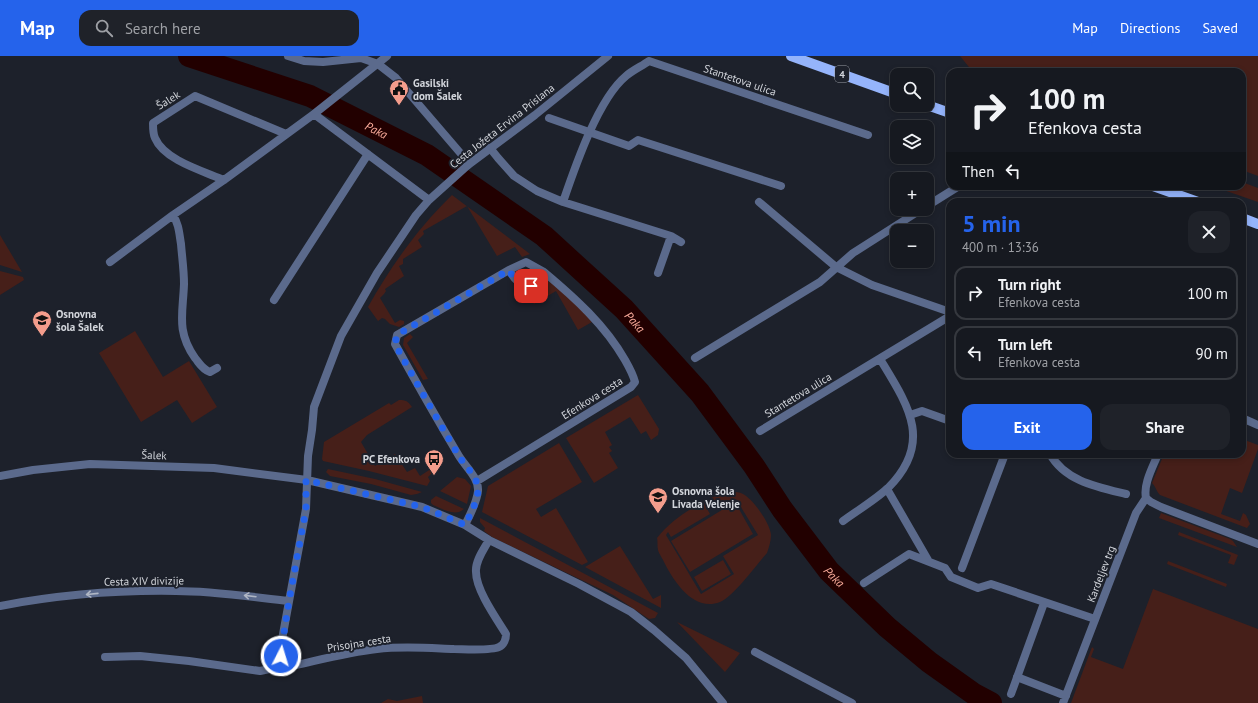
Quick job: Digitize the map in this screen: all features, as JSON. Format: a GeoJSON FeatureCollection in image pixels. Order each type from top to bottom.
{"type":"FeatureCollection","features":[{"type":"Feature","properties":{"kind":"main road","name":"4"},"geometry":{"type":"LineString","coordinates":[[791,56],[890,91]]}},
{"type":"Feature","properties":{"kind":"main road"},"geometry":{"type":"LineString","coordinates":[[934,107],[946,112]]}},
{"type":"Feature","properties":{"kind":"main road"},"geometry":{"type":"LineString","coordinates":[[1164,190],[1187,198]]}},
{"type":"Feature","properties":{"kind":"main road"},"geometry":{"type":"LineString","coordinates":[[1246,220],[1258,224]]}},
{"type":"Feature","properties":{"kind":"street"},"geometry":{"type":"LineString","coordinates":[[288,56],[304,61],[323,62],[361,58],[376,60],[396,78],[462,155]]}},
{"type":"Feature","properties":{"kind":"street"},"geometry":{"type":"LineString","coordinates":[[110,262],[321,109],[376,60],[387,56]]}},
{"type":"Feature","properties":{"kind":"street","name":"Cesta Jožeta Ervina Prislana"},"geometry":{"type":"LineString","coordinates":[[306,480],[314,407],[341,336],[376,273],[416,215],[429,200],[468,165],[535,115],[608,56]]}},
{"type":"Feature","properties":{"kind":"street","name":"Stantetova ulica"},"geometry":{"type":"LineString","coordinates":[[563,202],[590,132],[606,98],[625,76],[649,61],[868,134]]}},
{"type":"Feature","properties":{"kind":"street","name":"Šalek"},"geometry":{"type":"LineString","coordinates":[[224,180],[180,162],[165,152],[154,138],[153,123],[195,96],[286,134]]}},
{"type":"Feature","properties":{"kind":"street"},"geometry":{"type":"LineString","coordinates":[[314,114],[429,200]]}},
{"type":"Feature","properties":{"kind":"street"},"geometry":{"type":"LineString","coordinates":[[549,118],[629,146],[638,140],[781,186]]}},
{"type":"Feature","properties":{"kind":"street"},"geometry":{"type":"LineString","coordinates":[[490,148],[514,176],[537,191],[563,202],[671,236],[681,242]]}},
{"type":"Feature","properties":{"kind":"street"},"geometry":{"type":"LineString","coordinates":[[274,300],[368,154]]}},
{"type":"Feature","properties":{"kind":"street"},"geometry":{"type":"LineString","coordinates":[[934,202],[953,190]]}},
{"type":"Feature","properties":{"kind":"street"},"geometry":{"type":"LineString","coordinates":[[759,202],[836,268],[872,285],[946,311]]}},
{"type":"Feature","properties":{"kind":"street"},"geometry":{"type":"LineString","coordinates":[[173,215],[179,224],[183,258],[184,284],[181,316],[184,335],[192,353],[203,369],[210,372],[217,368]]}},
{"type":"Feature","properties":{"kind":"street"},"geometry":{"type":"LineString","coordinates":[[695,358],[820,282],[853,253],[911,216]]}},
{"type":"Feature","properties":{"kind":"street"},"geometry":{"type":"LineString","coordinates":[[658,273],[671,236]]}},
{"type":"Feature","properties":{"kind":"street","name":"Efenkova cesta"},"geometry":{"type":"LineString","coordinates":[[526,262],[544,272],[571,294],[594,318],[619,350],[634,376],[635,382],[631,387],[477,481],[464,465],[434,415],[395,344],[397,335],[509,270],[526,262]]}},
{"type":"Feature","properties":{"kind":"street"},"geometry":{"type":"LineString","coordinates":[[509,270],[514,279],[521,285],[531,286],[544,272]]}},
{"type":"Feature","properties":{"kind":"street","name":"Stantetova ulica"},"geometry":{"type":"LineString","coordinates":[[760,431],[946,318]]}},
{"type":"Feature","properties":{"kind":"street"},"geometry":{"type":"LineString","coordinates":[[843,521],[887,489],[901,473],[912,450],[913,430],[910,415],[897,388],[880,359]]}},
{"type":"Feature","properties":{"kind":"street"},"geometry":{"type":"LineString","coordinates":[[910,415],[922,411],[946,420]]}},
{"type":"Feature","properties":{"kind":"street"},"geometry":{"type":"LineString","coordinates":[[1246,420],[1258,425]]}},
{"type":"Feature","properties":{"kind":"street"},"geometry":{"type":"LineString","coordinates":[[962,568],[1003,458]]}},
{"type":"Feature","properties":{"kind":"street"},"geometry":{"type":"LineString","coordinates":[[1052,458],[1065,473],[1075,478],[1101,488],[1126,494]]}},
{"type":"Feature","properties":{"kind":"street","name":"Kardeljev trg"},"geometry":{"type":"LineString","coordinates":[[1065,699],[1136,513],[1146,498],[1146,484],[1156,458]]}},
{"type":"Feature","properties":{"kind":"street","name":"Šalek"},"geometry":{"type":"LineString","coordinates":[[0,476],[33,470],[90,464],[214,468],[306,480]]}},
{"type":"Feature","properties":{"kind":"street"},"geometry":{"type":"LineString","coordinates":[[286,662],[281,656],[282,645],[306,509],[306,480],[422,507],[465,525],[489,540],[579,584],[631,612],[654,630],[686,658],[723,703]]}},
{"type":"Feature","properties":{"kind":"street"},"geometry":{"type":"LineString","coordinates":[[465,525],[472,511],[478,490],[477,481]]}},
{"type":"Feature","properties":{"kind":"street"},"geometry":{"type":"LineString","coordinates":[[887,489],[928,560]]}},
{"type":"Feature","properties":{"kind":"street"},"geometry":{"type":"LineString","coordinates":[[1146,498],[1161,507],[1258,544]]}},
{"type":"Feature","properties":{"kind":"street","name":"Prisojna cesta"},"geometry":{"type":"LineString","coordinates":[[105,657],[140,656],[260,670],[279,667],[286,662],[296,665],[376,649],[410,647],[466,649],[499,648],[506,639],[506,634],[477,582],[476,571],[478,560],[489,540]]}},
{"type":"Feature","properties":{"kind":"street"},"geometry":{"type":"LineString","coordinates":[[864,583],[909,554],[928,560],[945,568],[950,577],[978,588],[991,584],[1044,603],[1096,619]]}},
{"type":"Feature","properties":{"kind":"street","name":"Cesta XIV divizije"},"geometry":{"type":"LineString","coordinates":[[0,606],[28,600],[107,592],[177,590],[233,594],[289,601]]}},
{"type":"Feature","properties":{"kind":"street"},"geometry":{"type":"LineString","coordinates":[[1011,694],[1044,603]]}},
{"type":"Feature","properties":{"kind":"street"},"geometry":{"type":"LineString","coordinates":[[755,652],[852,703]]}},
{"type":"Feature","properties":{"kind":"street"},"geometry":{"type":"LineString","coordinates":[[1017,677],[1065,699]]}},
{"type":"Feature","properties":{"kind":"shaded area"},"geometry":{"type":"Polygon","coordinates":[[[960,56],[1258,56],[1258,176],[1246,172],[1246,68],[970,68],[960,56]]]}},
{"type":"Feature","properties":{"kind":"shaded area"},"geometry":{"type":"Polygon","coordinates":[[[1246,184],[1258,188],[1258,202],[1224,190],[1246,190],[1246,184]]]}},
{"type":"Feature","properties":{"kind":"shaded area"},"geometry":{"type":"Polygon","coordinates":[[[452,195],[467,206],[423,231],[424,234],[418,240],[422,247],[403,259],[403,264],[399,266],[404,276],[385,289],[386,291],[380,298],[395,323],[400,320],[404,321],[404,324],[399,327],[390,324],[382,318],[378,321],[368,307],[406,248],[452,195]]]}},
{"type":"Feature","properties":{"kind":"shaded area"},"geometry":{"type":"Polygon","coordinates":[[[467,207],[530,254],[522,257],[515,247],[497,256],[467,207]]]}},
{"type":"Feature","properties":{"kind":"shaded area"},"geometry":{"type":"Polygon","coordinates":[[[0,235],[22,272],[0,265],[0,235]]]}},
{"type":"Feature","properties":{"kind":"shaded area"},"geometry":{"type":"Polygon","coordinates":[[[0,271],[23,277],[24,280],[0,295],[0,271]]]}},
{"type":"Feature","properties":{"kind":"shaded area"},"geometry":{"type":"Polygon","coordinates":[[[545,281],[552,282],[572,298],[592,322],[578,330],[556,291],[534,304],[526,291],[534,289],[545,281]]]}},
{"type":"Feature","properties":{"kind":"shaded area"},"geometry":{"type":"Polygon","coordinates":[[[135,331],[163,377],[189,361],[217,407],[192,423],[177,400],[141,422],[99,353],[135,331]]]}},
{"type":"Feature","properties":{"kind":"shaded area"},"geometry":{"type":"Polygon","coordinates":[[[410,334],[413,337],[407,343],[428,379],[423,380],[403,345],[404,338],[410,334]]]}},
{"type":"Feature","properties":{"kind":"shaded area"},"geometry":{"type":"Polygon","coordinates":[[[638,395],[659,429],[658,435],[651,440],[646,431],[641,434],[630,417],[605,432],[612,445],[609,447],[612,451],[609,453],[618,468],[594,483],[566,438],[638,395]]]}},
{"type":"Feature","properties":{"kind":"shaded area"},"geometry":{"type":"Polygon","coordinates":[[[399,400],[407,401],[412,407],[367,435],[361,442],[375,466],[395,454],[407,472],[415,468],[420,476],[440,463],[439,471],[435,470],[428,477],[430,481],[427,486],[323,461],[324,442],[389,403],[391,405],[399,400]]]}},
{"type":"Feature","properties":{"kind":"shaded area"},"geometry":{"type":"Polygon","coordinates":[[[1246,440],[1258,445],[1258,449],[1242,493],[1230,488],[1221,514],[1240,521],[1243,513],[1246,515],[1250,524],[1247,528],[1160,495],[1152,483],[1162,458],[1246,458],[1246,440]]]}},
{"type":"Feature","properties":{"kind":"shaded area"},"geometry":{"type":"Polygon","coordinates":[[[559,443],[582,482],[536,509],[541,517],[556,508],[588,562],[582,565],[482,512],[488,486],[559,443]]]}},
{"type":"Feature","properties":{"kind":"shaded area"},"geometry":{"type":"Polygon","coordinates":[[[328,469],[375,479],[422,492],[411,495],[371,484],[330,476],[326,472],[328,469]]]}},
{"type":"Feature","properties":{"kind":"shaded area"},"geometry":{"type":"Polygon","coordinates":[[[457,477],[465,479],[471,486],[467,504],[440,491],[457,477]]]}},
{"type":"Feature","properties":{"kind":"shaded area"},"geometry":{"type":"Polygon","coordinates":[[[724,492],[741,493],[756,506],[768,524],[771,535],[770,544],[767,553],[732,593],[720,602],[711,604],[702,603],[686,594],[674,579],[659,553],[657,538],[679,517],[724,492]],[[736,499],[720,508],[716,502],[706,507],[710,514],[671,537],[668,532],[666,535],[701,594],[734,574],[723,556],[758,535],[736,499]]]}},
{"type":"Feature","properties":{"kind":"shaded area"},"geometry":{"type":"Polygon","coordinates":[[[436,496],[464,509],[453,512],[433,505],[431,500],[436,496]]]}},
{"type":"Feature","properties":{"kind":"shaded area"},"geometry":{"type":"Polygon","coordinates":[[[735,502],[753,534],[690,572],[671,541],[735,502]]]}},
{"type":"Feature","properties":{"kind":"shaded area"},"geometry":{"type":"Polygon","coordinates":[[[1161,513],[1230,539],[1237,547],[1159,518],[1161,513]]]}},
{"type":"Feature","properties":{"kind":"shaded area"},"geometry":{"type":"Polygon","coordinates":[[[480,518],[658,613],[655,618],[649,619],[613,595],[492,537],[484,531],[485,528],[480,522],[480,518]]]}},
{"type":"Feature","properties":{"kind":"shaded area"},"geometry":{"type":"Polygon","coordinates":[[[1179,532],[1238,555],[1234,565],[1228,563],[1231,555],[1178,535],[1179,532]]]}},
{"type":"Feature","properties":{"kind":"shaded area"},"geometry":{"type":"Polygon","coordinates":[[[620,546],[653,599],[661,595],[661,608],[585,567],[620,546]]]}},
{"type":"Feature","properties":{"kind":"shaded area"},"geometry":{"type":"Polygon","coordinates":[[[723,560],[731,574],[702,591],[694,577],[723,560]]]}},
{"type":"Feature","properties":{"kind":"shaded area"},"geometry":{"type":"Polygon","coordinates":[[[1168,561],[1227,584],[1226,587],[1167,564],[1168,561]]]}},
{"type":"Feature","properties":{"kind":"shaded area"},"geometry":{"type":"Polygon","coordinates":[[[1153,589],[1258,629],[1258,703],[1071,703],[1092,647],[1094,649],[1091,657],[1123,669],[1153,589]]]}},
{"type":"Feature","properties":{"kind":"shaded area"},"geometry":{"type":"Polygon","coordinates":[[[677,622],[740,653],[725,672],[677,622]]]}},
{"type":"Feature","properties":{"kind":"shaded area"},"geometry":{"type":"Polygon","coordinates":[[[422,696],[423,703],[381,703],[388,699],[397,701],[422,696]]]}},
{"type":"Feature","properties":{"kind":"waterway","name":"Paka"},"geometry":{"type":"LineString","coordinates":[[189,56],[310,96],[427,155],[544,236],[624,309],[700,393],[754,466],[782,509],[829,571],[887,627],[929,662],[974,694],[991,703]]}},
{"type":"Feature","properties":{"kind":"place","name":"Gasilski dom Šalek"},"geometry":{"type":"Point","coordinates":[399,106]}},
{"type":"Feature","properties":{"kind":"place","name":"Osnovna šola Šalek"},"geometry":{"type":"Point","coordinates":[42,337]}},
{"type":"Feature","properties":{"kind":"place","name":"PC Efenkova"},"geometry":{"type":"Point","coordinates":[434,476]}},
{"type":"Feature","properties":{"kind":"place","name":"Osnovna šola Livada Velenje"},"geometry":{"type":"Point","coordinates":[658,514]}},
{"type":"Feature","properties":{"kind":"route"},"geometry":{"type":"LineString","coordinates":[[281,656],[289,601],[306,509],[306,480],[422,507],[465,525],[472,511],[478,490],[477,481],[464,465],[434,415],[395,344],[397,335],[509,270],[514,279],[521,285],[531,286]]}}]}
